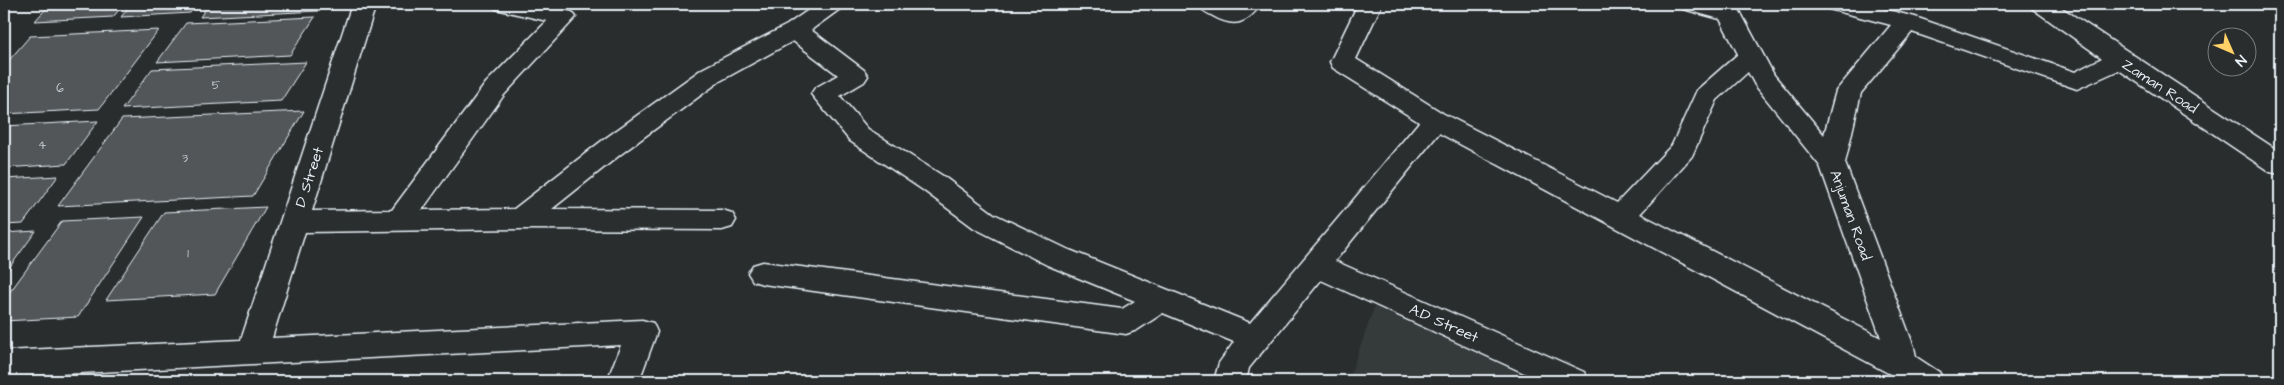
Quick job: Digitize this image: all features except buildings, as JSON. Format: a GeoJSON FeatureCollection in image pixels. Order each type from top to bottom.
{"type":"FeatureCollection","features":[{"type":"Feature","properties":{"kind":"street","name":"D Street"},"geometry":{"type":"LineString","coordinates":[[253,350],[364,4]]}},
{"type":"Feature","properties":{"kind":"street"},"geometry":{"type":"LineString","coordinates":[[399,221],[495,89],[564,17],[504,4]]}},
{"type":"Feature","properties":{"kind":"street"},"geometry":{"type":"LineString","coordinates":[[520,219],[612,147],[711,75],[795,30],[832,4]]}},
{"type":"Feature","properties":{"kind":"street"},"geometry":{"type":"LineString","coordinates":[[1209,4],[1232,17],[1249,4]]}},
{"type":"Feature","properties":{"kind":"street"},"geometry":{"type":"LineString","coordinates":[[1691,4],[1727,9]]}},
{"type":"Feature","properties":{"kind":"street"},"geometry":{"type":"LineString","coordinates":[[1837,4],[1907,22],[2077,81],[2120,59]]}},
{"type":"Feature","properties":{"kind":"street","name":"Zaman Road"},"geometry":{"type":"LineString","coordinates":[[2041,4],[2120,59],[2280,164]]}},
{"type":"Feature","properties":{"kind":"street"},"geometry":{"type":"LineString","coordinates":[[1373,5],[1342,62],[1435,120],[1902,364],[1928,381]]}},
{"type":"Feature","properties":{"kind":"street","name":"Anjuman Road"},"geometry":{"type":"LineString","coordinates":[[1727,9],[1764,79],[1832,163],[1899,347],[1902,364]]}},
{"type":"Feature","properties":{"kind":"street"},"geometry":{"type":"LineString","coordinates":[[1832,163],[1848,91],[1907,22]]}},
{"type":"Feature","properties":{"kind":"street"},"geometry":{"type":"LineString","coordinates":[[795,30],[855,76],[824,94],[859,135],[933,183],[984,221],[1057,257],[1256,338]]}},
{"type":"Feature","properties":{"kind":"street"},"geometry":{"type":"LineString","coordinates":[[1621,217],[1683,149],[1706,96],[1752,55]]}},
{"type":"Feature","properties":{"kind":"street"},"geometry":{"type":"LineString","coordinates":[[1230,381],[1235,363],[1435,120]]}},
{"type":"Feature","properties":{"kind":"street"},"geometry":{"type":"LineString","coordinates":[[294,222],[520,219],[722,220]]}},
{"type":"Feature","properties":{"kind":"street","name":"A.D Street"},"geometry":{"type":"LineString","coordinates":[[1316,265],[1573,381]]}},
{"type":"Feature","properties":{"kind":"street"},"geometry":{"type":"LineString","coordinates":[[763,273],[1126,322],[1160,300]]}},
{"type":"Feature","properties":{"kind":"street"},"geometry":{"type":"LineString","coordinates":[[4,364],[253,350],[642,332],[624,381]]}},
{"type":"Feature","properties":{"kind":"shaded area"},"geometry":{"type":"Polygon","coordinates":[[[1379,294],[1573,381],[1348,381],[1379,294]]]}}]}
